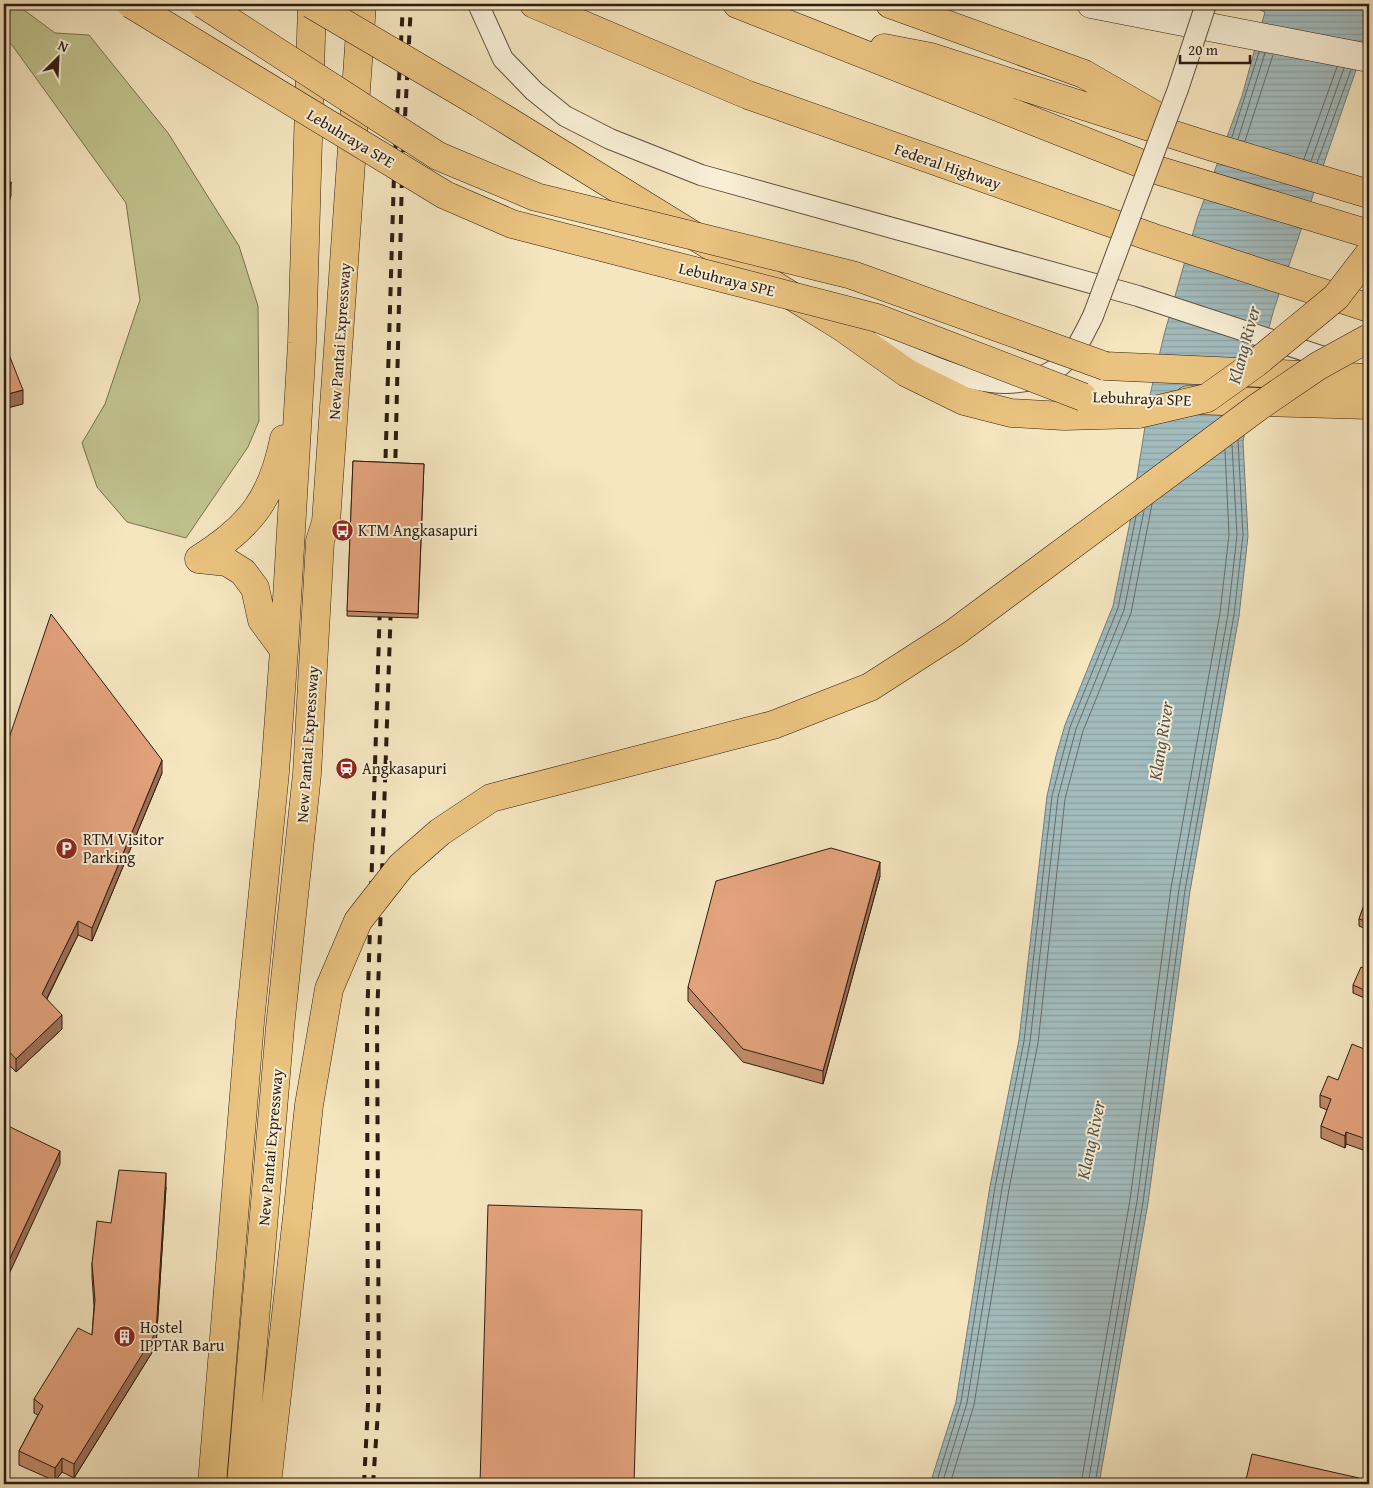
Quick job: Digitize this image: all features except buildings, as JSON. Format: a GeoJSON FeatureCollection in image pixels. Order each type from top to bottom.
{"type":"FeatureCollection","features":[{"type":"Feature","properties":{"kind":"highway","name":"Lebuhraya SPE"},"geometry":{"type":"LineString","coordinates":[[131,4],[445,195],[512,224],[877,318],[1083,397],[1369,405]]}},
{"type":"Feature","properties":{"kind":"highway","name":"Lebuhraya SPE"},"geometry":{"type":"LineString","coordinates":[[203,4],[438,156],[536,197],[852,275],[1105,366],[1369,378]]}},
{"type":"Feature","properties":{"kind":"highway"},"geometry":{"type":"LineString","coordinates":[[311,4],[488,108],[842,327],[907,373],[964,402],[1011,413],[1064,416],[1138,414],[1207,398],[1256,363],[1336,297],[1369,254]]}},
{"type":"Feature","properties":{"kind":"highway","name":"New Pantai Expressway"},"geometry":{"type":"LineString","coordinates":[[212,1484],[250,1022],[284,650],[302,343],[311,4]]}},
{"type":"Feature","properties":{"kind":"highway","name":"New Pantai Expressway"},"geometry":{"type":"LineString","coordinates":[[241,1484],[280,1027],[307,774],[320,541],[326,522],[362,4]]}},
{"type":"Feature","properties":{"kind":"highway","name":"Federal Highway"},"geometry":{"type":"LineString","coordinates":[[534,4],[748,95],[1154,238],[1369,308]]}},
{"type":"Feature","properties":{"kind":"highway"},"geometry":{"type":"LineString","coordinates":[[737,4],[1160,171],[1369,234]]}},
{"type":"Feature","properties":{"kind":"highway"},"geometry":{"type":"LineString","coordinates":[[890,4],[1084,74],[1209,146]]}},
{"type":"Feature","properties":{"kind":"highway"},"geometry":{"type":"LineString","coordinates":[[819,35],[931,57],[1209,146],[1369,194]]}},
{"type":"Feature","properties":{"kind":"highway"},"geometry":{"type":"LineString","coordinates":[[267,1484],[309,1105],[330,989],[358,921],[401,866],[440,832],[490,798],[774,726],[870,687],[954,634],[1258,407],[1318,366],[1369,338]]}},
{"type":"Feature","properties":{"kind":"highway"},"geometry":{"type":"LineString","coordinates":[[284,650],[262,620],[255,588],[243,572],[227,562],[199,560],[226,543],[254,514],[268,495],[281,452],[302,343]]}},
{"type":"Feature","properties":{"kind":"street"},"geometry":{"type":"LineString","coordinates":[[478,4],[502,59],[534,91],[566,116],[610,139],[702,175],[1138,296],[1369,372]]}},
{"type":"Feature","properties":{"kind":"street"},"geometry":{"type":"LineString","coordinates":[[842,327],[930,364],[991,382],[1014,382],[1057,368],[1081,341],[1093,316],[1178,89],[1206,4]]}},
{"type":"Feature","properties":{"kind":"street"},"geometry":{"type":"LineString","coordinates":[[1097,5],[1369,58]]}},
{"type":"Feature","properties":{"kind":"green space"},"geometry":{"type":"Polygon","coordinates":[[[4,4],[16,4],[55,33],[89,35],[168,133],[239,246],[258,306],[259,421],[248,447],[186,538],[127,522],[97,487],[82,443],[105,404],[140,300],[126,203],[12,45],[4,39],[4,4]]]}},
{"type":"Feature","properties":{"kind":"water","name":"Klang River"},"geometry":{"type":"Polygon","coordinates":[[[1245,4],[1369,4],[1369,32],[1274,309],[1253,386],[1243,442],[1248,536],[1239,616],[1190,891],[1148,1203],[1099,1484],[930,1484],[956,1402],[990,1186],[1019,1040],[1047,796],[1065,725],[1113,606],[1130,522],[1150,395],[1164,335],[1197,219],[1242,96],[1265,12],[1245,4]]]}},
{"type":"Feature","properties":{"kind":"railway"},"geometry":{"type":"LineString","coordinates":[[385,476],[394,175],[403,4]]}},
{"type":"Feature","properties":{"kind":"railway"},"geometry":{"type":"LineString","coordinates":[[395,476],[402,174],[411,4]]}},
{"type":"Feature","properties":{"kind":"railway"},"geometry":{"type":"LineString","coordinates":[[364,1484],[368,1404],[367,1024],[380,603]]}},
{"type":"Feature","properties":{"kind":"railway"},"geometry":{"type":"LineString","coordinates":[[373,1484],[379,1397],[377,1021],[391,603]]}},
{"type":"Feature","properties":{"kind":"place","name":"KTM Angkasapuri"},"geometry":{"type":"Point","coordinates":[342,530]}},
{"type":"Feature","properties":{"kind":"place","name":"Angkasapuri"},"geometry":{"type":"Point","coordinates":[346,768]}},
{"type":"Feature","properties":{"kind":"place","name":"RTM Visitor Parking"},"geometry":{"type":"Point","coordinates":[67,848]}},
{"type":"Feature","properties":{"kind":"place","name":"Hostel IPPTAR Baru"},"geometry":{"type":"Point","coordinates":[124,1336]}}]}
